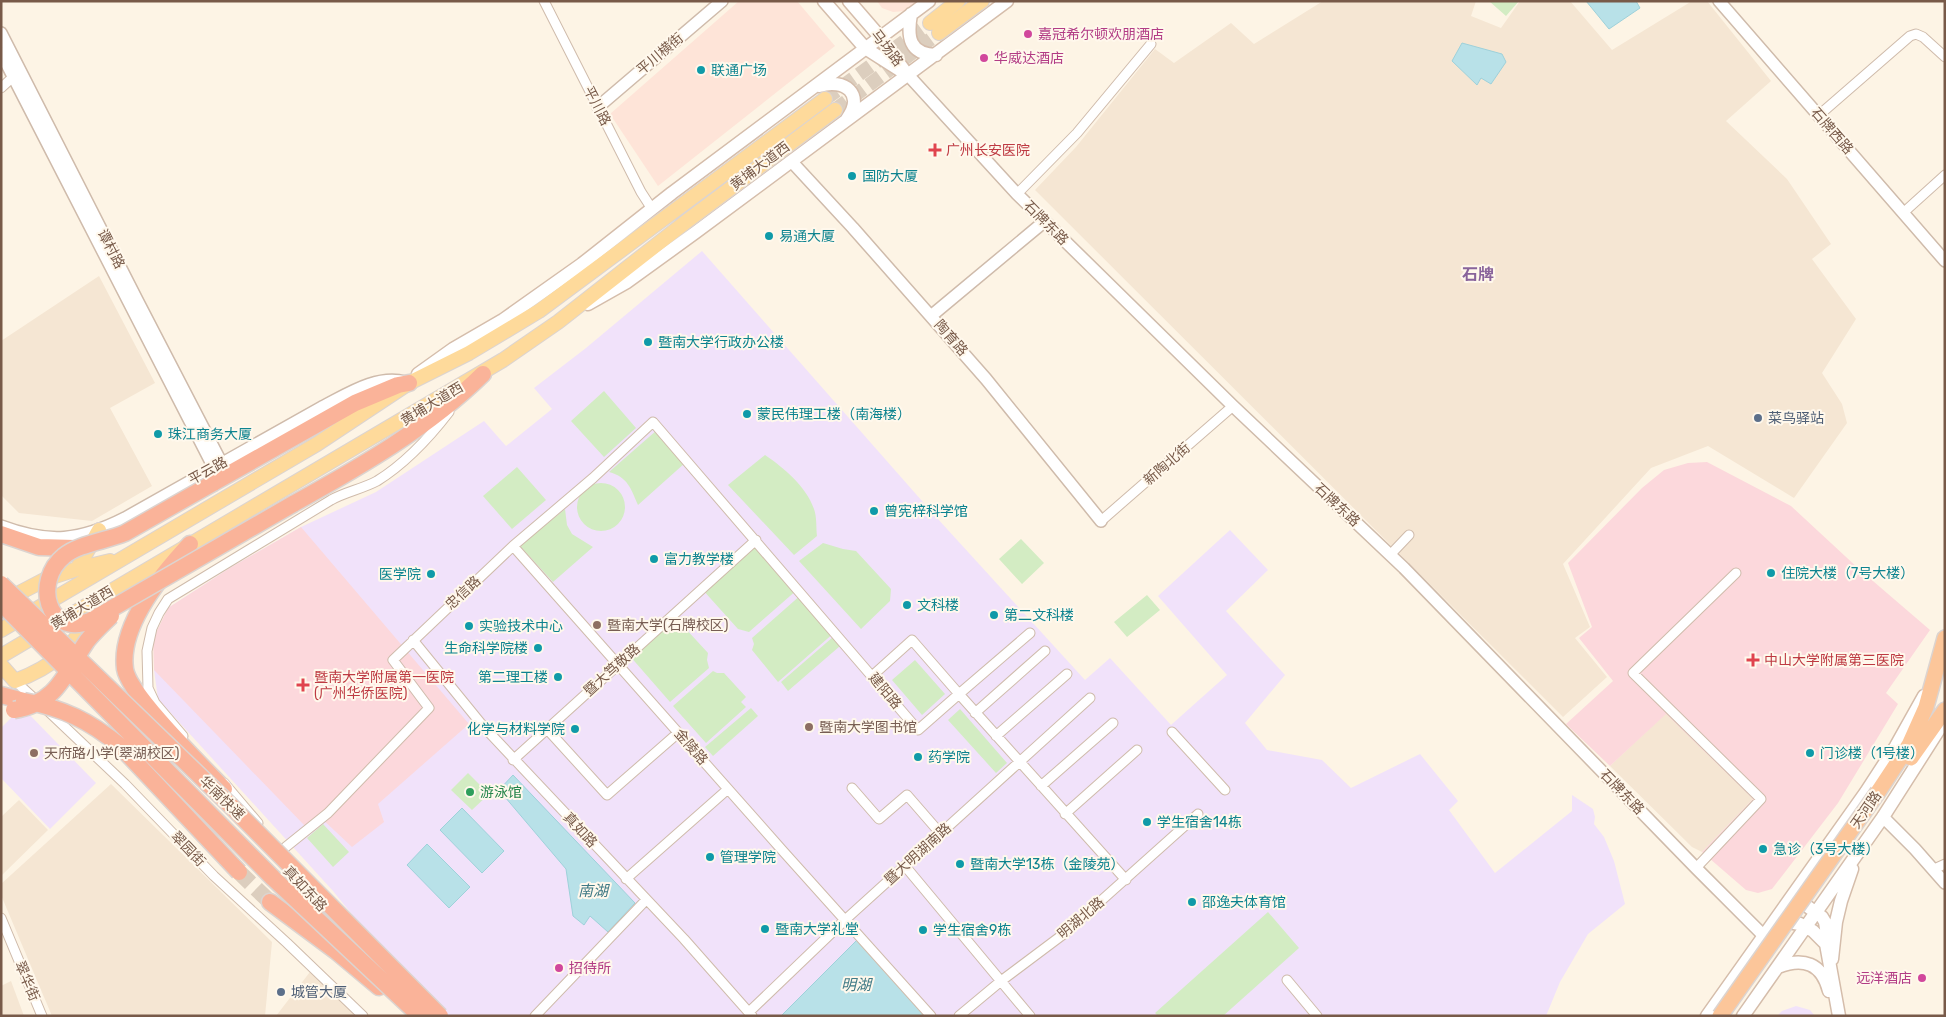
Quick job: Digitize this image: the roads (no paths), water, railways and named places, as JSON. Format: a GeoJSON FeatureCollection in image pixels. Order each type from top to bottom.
{"type":"FeatureCollection","features":[{"type":"Feature","properties":{"kind":"highway"},"geometry":{"type":"LineString","coordinates":[[75,548],[58,562],[50,573],[46,584],[46,596],[50,607],[61,619],[76,624],[86,623],[150,588],[355,470],[413,431],[462,394],[483,374]]}},
{"type":"Feature","properties":{"kind":"highway"},"geometry":{"type":"LineString","coordinates":[[1,534],[46,547],[75,548],[105,541],[125,533],[216,472],[354,404],[398,385],[409,383]]}},
{"type":"Feature","properties":{"kind":"highway"},"geometry":{"type":"LineString","coordinates":[[1,542],[22,541]]}},
{"type":"Feature","properties":{"kind":"highway"},"geometry":{"type":"LineString","coordinates":[[190,544],[173,562],[150,593],[133,624],[126,651],[125,670],[136,690],[175,737],[316,890]]}},
{"type":"Feature","properties":{"kind":"highway","name":"华南快速"},"geometry":{"type":"LineString","coordinates":[[1,584],[316,890],[440,1016]]}},
{"type":"Feature","properties":{"kind":"highway"},"geometry":{"type":"LineString","coordinates":[[1,712],[29,707],[52,693],[63,682],[96,631],[113,615],[150,588]]}},
{"type":"Feature","properties":{"kind":"highway","name":"华南快速"},"geometry":{"type":"LineString","coordinates":[[1,603],[272,878],[422,1016]]}},
{"type":"Feature","properties":{"kind":"highway","name":"天河路"},"geometry":{"type":"LineString","coordinates":[[1882,795],[1909,745],[1926,707],[1945,638]]}},
{"type":"Feature","properties":{"kind":"highway"},"geometry":{"type":"LineString","coordinates":[[1,695],[49,706],[68,713],[106,734],[120,746],[240,872]]}},
{"type":"Feature","properties":{"kind":"highway"},"geometry":{"type":"LineString","coordinates":[[1,702],[24,701]]}},
{"type":"Feature","properties":{"kind":"highway","name":"天河路"},"geometry":{"type":"LineString","coordinates":[[1759,968],[1945,710]]}},
{"type":"Feature","properties":{"kind":"highway"},"geometry":{"type":"LineString","coordinates":[[270,902],[336,951],[411,1016]]}},
{"type":"Feature","properties":{"kind":"highway"},"geometry":{"type":"LineString","coordinates":[[1720,1016],[1759,968]]}},
{"type":"Feature","properties":{"kind":"highway"},"geometry":{"type":"LineString","coordinates":[[1730,1016],[1759,968]]}},
{"type":"Feature","properties":{"kind":"main road","name":"马场路"},"geometry":{"type":"LineString","coordinates":[[824,1],[865,48],[909,76]]}},
{"type":"Feature","properties":{"kind":"main road","name":"马场路"},"geometry":{"type":"LineString","coordinates":[[849,1],[880,37],[909,76]]}},
{"type":"Feature","properties":{"kind":"main road"},"geometry":{"type":"LineString","coordinates":[[409,383],[436,360],[503,320],[540,294],[929,1]]}},
{"type":"Feature","properties":{"kind":"main road"},"geometry":{"type":"LineString","coordinates":[[958,1],[934,28],[982,1]]}},
{"type":"Feature","properties":{"kind":"main road"},"geometry":{"type":"LineString","coordinates":[[558,322],[627,282],[909,76],[1007,1]]}},
{"type":"Feature","properties":{"kind":"main road"},"geometry":{"type":"LineString","coordinates":[[911,14],[908,35],[914,46],[922,52],[936,55]]}},
{"type":"Feature","properties":{"kind":"main road"},"geometry":{"type":"LineString","coordinates":[[813,88],[836,83],[843,85],[850,91],[854,106],[844,123]]}},
{"type":"Feature","properties":{"kind":"main road","name":"黄埔大道西"},"geometry":{"type":"LineString","coordinates":[[1,630],[317,444],[409,383],[469,353],[538,311],[825,99]]}},
{"type":"Feature","properties":{"kind":"main road","name":"黄埔大道西"},"geometry":{"type":"LineString","coordinates":[[1,656],[483,374],[558,322],[634,260],[835,110]]}},
{"type":"Feature","properties":{"kind":"main road"},"geometry":{"type":"LineString","coordinates":[[77,569],[99,530]]}},
{"type":"Feature","properties":{"kind":"main road"},"geometry":{"type":"LineString","coordinates":[[1,603],[46,579],[123,558]]}},
{"type":"Feature","properties":{"kind":"main road"},"geometry":{"type":"LineString","coordinates":[[7,676],[42,668],[65,652],[75,642],[105,594]]}},
{"type":"Feature","properties":{"kind":"main road"},"geometry":{"type":"LineString","coordinates":[[1707,1016],[1887,760],[1934,678]]}},
{"type":"Feature","properties":{"kind":"main road"},"geometry":{"type":"LineString","coordinates":[[1746,1011],[1857,856],[1945,720]]}},
{"type":"Feature","properties":{"kind":"main road"},"geometry":{"type":"LineString","coordinates":[[1826,848],[1833,860],[1848,867]]}},
{"type":"Feature","properties":{"kind":"main road"},"geometry":{"type":"LineString","coordinates":[[1831,969],[1836,922],[1841,901],[1857,856]]}},
{"type":"Feature","properties":{"kind":"main road"},"geometry":{"type":"LineString","coordinates":[[1792,896],[1817,912],[1826,922],[1831,969]]}},
{"type":"Feature","properties":{"kind":"main road"},"geometry":{"type":"LineString","coordinates":[[1764,936],[1788,922],[1795,922],[1806,926],[1826,944],[1839,1016]]}},
{"type":"Feature","properties":{"kind":"main road"},"geometry":{"type":"LineString","coordinates":[[1778,967],[1796,962],[1816,967],[1827,984],[1832,1016]]}},
{"type":"Feature","properties":{"kind":"main road"},"geometry":{"type":"LineString","coordinates":[[1725,990],[1735,989],[1748,999],[1746,1011]]}},
{"type":"Feature","properties":{"kind":"street","name":"平川路"},"geometry":{"type":"LineString","coordinates":[[544,1],[641,192],[652,209]]}},
{"type":"Feature","properties":{"kind":"street","name":"平川横街"},"geometry":{"type":"LineString","coordinates":[[598,107],[722,1]]}},
{"type":"Feature","properties":{"kind":"street","name":"石牌西路"},"geometry":{"type":"LineString","coordinates":[[1719,1],[1945,261]]}},
{"type":"Feature","properties":{"kind":"street","name":"谭村路"},"geometry":{"type":"LineString","coordinates":[[1,33],[132,291],[216,472]]}},
{"type":"Feature","properties":{"kind":"street"},"geometry":{"type":"LineString","coordinates":[[1818,116],[1910,36],[1916,34],[1923,37],[1945,57]]}},
{"type":"Feature","properties":{"kind":"street"},"geometry":{"type":"LineString","coordinates":[[1016,194],[1077,133],[1151,44]]}},
{"type":"Feature","properties":{"kind":"street","name":"谭村路"},"geometry":{"type":"LineString","coordinates":[[1,53],[216,472]]}},
{"type":"Feature","properties":{"kind":"street"},"geometry":{"type":"LineString","coordinates":[[1,88],[13,76]]}},
{"type":"Feature","properties":{"kind":"street","name":"石牌东路"},"geometry":{"type":"LineString","coordinates":[[909,76],[1016,194],[1233,406],[1390,555],[1764,936]]}},
{"type":"Feature","properties":{"kind":"street","name":"陶育路"},"geometry":{"type":"LineString","coordinates":[[792,162],[986,379],[1100,521]]}},
{"type":"Feature","properties":{"kind":"street"},"geometry":{"type":"LineString","coordinates":[[1903,213],[1945,175]]}},
{"type":"Feature","properties":{"kind":"street"},"geometry":{"type":"LineString","coordinates":[[931,316],[1045,222]]}},
{"type":"Feature","properties":{"kind":"street"},"geometry":{"type":"LineString","coordinates":[[391,470],[406,459],[434,431],[462,394]]}},
{"type":"Feature","properties":{"kind":"street","name":"新陶北街"},"geometry":{"type":"LineString","coordinates":[[1100,521],[1233,406]]}},
{"type":"Feature","properties":{"kind":"street","name":"建阳路"},"geometry":{"type":"LineString","coordinates":[[513,546],[653,422],[918,730],[959,694]]}},
{"type":"Feature","properties":{"kind":"street"},"geometry":{"type":"LineString","coordinates":[[382,452],[388,453],[395,460],[391,470]]}},
{"type":"Feature","properties":{"kind":"street","name":"真如东路"},"geometry":{"type":"LineString","coordinates":[[391,470],[376,481],[331,500],[168,599],[152,628],[147,651],[148,688],[155,703],[282,850],[281,865],[422,1016]]}},
{"type":"Feature","properties":{"kind":"street","name":"平云路"},"geometry":{"type":"LineString","coordinates":[[1,526],[26,535],[48,538],[74,536],[99,530],[216,472]]}},
{"type":"Feature","properties":{"kind":"street"},"geometry":{"type":"LineString","coordinates":[[1390,555],[1409,535]]}},
{"type":"Feature","properties":{"kind":"street","name":"暨大笃敬路"},"geometry":{"type":"LineString","coordinates":[[513,760],[756,540]]}},
{"type":"Feature","properties":{"kind":"street","name":"忠信路"},"geometry":{"type":"LineString","coordinates":[[282,850],[328,813],[429,708],[393,660],[513,546]]}},
{"type":"Feature","properties":{"kind":"street","name":"金陵路"},"geometry":{"type":"LineString","coordinates":[[513,546],[931,1016]]}},
{"type":"Feature","properties":{"kind":"street"},"geometry":{"type":"LineString","coordinates":[[1696,868],[1761,800],[1633,673],[1736,572]]}},
{"type":"Feature","properties":{"kind":"street"},"geometry":{"type":"LineString","coordinates":[[959,694],[1030,633]]}},
{"type":"Feature","properties":{"kind":"street","name":"真如路"},"geometry":{"type":"LineString","coordinates":[[413,640],[513,760],[646,900],[750,1014]]}},
{"type":"Feature","properties":{"kind":"street"},"geometry":{"type":"LineString","coordinates":[[872,676],[912,640],[1065,814],[1126,880]]}},
{"type":"Feature","properties":{"kind":"street"},"geometry":{"type":"LineString","coordinates":[[975,713],[1045,651]]}},
{"type":"Feature","properties":{"kind":"street"},"geometry":{"type":"LineString","coordinates":[[996,736],[1067,674]]}},
{"type":"Feature","properties":{"kind":"street","name":"翠园街"},"geometry":{"type":"LineString","coordinates":[[7,676],[125,784],[214,876],[280,936],[362,1016]]}},
{"type":"Feature","properties":{"kind":"street","name":"暨大明湖南路"},"geometry":{"type":"LineString","coordinates":[[750,1014],[845,920],[1090,698]]}},
{"type":"Feature","properties":{"kind":"street"},"geometry":{"type":"LineString","coordinates":[[1041,786],[1113,723]]}},
{"type":"Feature","properties":{"kind":"street"},"geometry":{"type":"LineString","coordinates":[[547,729],[607,796],[678,733]]}},
{"type":"Feature","properties":{"kind":"street"},"geometry":{"type":"LineString","coordinates":[[1172,732],[1225,790]]}},
{"type":"Feature","properties":{"kind":"street"},"geometry":{"type":"LineString","coordinates":[[1065,814],[1137,750]]}},
{"type":"Feature","properties":{"kind":"street"},"geometry":{"type":"LineString","coordinates":[[852,788],[879,819],[907,794],[940,833]]}},
{"type":"Feature","properties":{"kind":"street"},"geometry":{"type":"LineString","coordinates":[[626,879],[728,789]]}},
{"type":"Feature","properties":{"kind":"street","name":"明湖北路"},"geometry":{"type":"LineString","coordinates":[[959,1016],[1001,981],[1065,933],[1198,814]]}},
{"type":"Feature","properties":{"kind":"street"},"geometry":{"type":"LineString","coordinates":[[1883,817],[1934,869],[1945,883]]}},
{"type":"Feature","properties":{"kind":"street"},"geometry":{"type":"LineString","coordinates":[[1934,869],[1945,864]]}},
{"type":"Feature","properties":{"kind":"street"},"geometry":{"type":"LineString","coordinates":[[905,866],[1030,1016]]}},
{"type":"Feature","properties":{"kind":"street"},"geometry":{"type":"LineString","coordinates":[[535,1016],[646,900]]}},
{"type":"Feature","properties":{"kind":"street","name":"翠华街"},"geometry":{"type":"LineString","coordinates":[[1,918],[42,1016]]}},
{"type":"Feature","properties":{"kind":"street"},"geometry":{"type":"LineString","coordinates":[[1287,980],[1317,1016]]}},
{"type":"Feature","properties":{"kind":"water"},"geometry":{"type":"Polygon","coordinates":[[[1586,1],[1636,1],[1640,8],[1609,29],[1586,1]]]}},
{"type":"Feature","properties":{"kind":"water"},"geometry":{"type":"Polygon","coordinates":[[[1462,43],[1502,54],[1506,62],[1491,84],[1481,78],[1477,85],[1452,61],[1462,43]]]}},
{"type":"Feature","properties":{"kind":"water","name":"南湖"},"geometry":{"type":"Polygon","coordinates":[[[513,775],[635,903],[608,932],[590,916],[584,925],[573,916],[566,869],[499,790],[513,775]]]}},
{"type":"Feature","properties":{"kind":"water"},"geometry":{"type":"Polygon","coordinates":[[[462,808],[504,851],[482,873],[440,830],[462,808]]]}},
{"type":"Feature","properties":{"kind":"water"},"geometry":{"type":"Polygon","coordinates":[[[427,844],[470,887],[449,908],[407,865],[427,844]]]}},
{"type":"Feature","properties":{"kind":"water","name":"明湖"},"geometry":{"type":"Polygon","coordinates":[[[858,939],[925,1016],[781,1016],[858,939]]]}},
{"type":"Feature","properties":{"kind":"tunnel"},"geometry":{"type":"LineString","coordinates":[[825,99],[930,23]]}},
{"type":"Feature","properties":{"kind":"tunnel"},"geometry":{"type":"LineString","coordinates":[[835,110],[939,33]]}},
{"type":"Feature","properties":{"kind":"tunnel"},"geometry":{"type":"LineString","coordinates":[[239,872],[270,902]]}},
{"type":"Feature","properties":{"kind":"place","name":"嘉冠希尔顿欢朋酒店"},"geometry":{"type":"Point","coordinates":[1028,34]}},
{"type":"Feature","properties":{"kind":"place","name":"华威达酒店"},"geometry":{"type":"Point","coordinates":[984,58]}},
{"type":"Feature","properties":{"kind":"place","name":"联通广场"},"geometry":{"type":"Point","coordinates":[701,70]}},
{"type":"Feature","properties":{"kind":"place","name":"广州长安医院"},"geometry":{"type":"Point","coordinates":[935,150]}},
{"type":"Feature","properties":{"kind":"place","name":"国防大厦"},"geometry":{"type":"Point","coordinates":[852,176]}},
{"type":"Feature","properties":{"kind":"place","name":"易通大厦"},"geometry":{"type":"Point","coordinates":[769,236]}},
{"type":"Feature","properties":{"kind":"place","name":"暨南大学行政办公楼"},"geometry":{"type":"Point","coordinates":[648,342]}},
{"type":"Feature","properties":{"kind":"place","name":"蒙民伟理工楼（南海楼）"},"geometry":{"type":"Point","coordinates":[747,414]}},
{"type":"Feature","properties":{"kind":"place","name":"菜鸟驿站"},"geometry":{"type":"Point","coordinates":[1758,418]}},
{"type":"Feature","properties":{"kind":"place","name":"珠江商务大厦"},"geometry":{"type":"Point","coordinates":[158,434]}},
{"type":"Feature","properties":{"kind":"place","name":"曾宪梓科学馆"},"geometry":{"type":"Point","coordinates":[874,511]}},
{"type":"Feature","properties":{"kind":"place","name":"富力教学楼"},"geometry":{"type":"Point","coordinates":[654,559]}},
{"type":"Feature","properties":{"kind":"place","name":"住院大楼（7号大楼）"},"geometry":{"type":"Point","coordinates":[1771,573]}},
{"type":"Feature","properties":{"kind":"place","name":"医学院"},"geometry":{"type":"Point","coordinates":[431,574]}},
{"type":"Feature","properties":{"kind":"place","name":"文科楼"},"geometry":{"type":"Point","coordinates":[907,605]}},
{"type":"Feature","properties":{"kind":"place","name":"第二文科楼"},"geometry":{"type":"Point","coordinates":[994,615]}},
{"type":"Feature","properties":{"kind":"place","name":"暨南大学(石牌校区)"},"geometry":{"type":"Point","coordinates":[597,625]}},
{"type":"Feature","properties":{"kind":"place","name":"实验技术中心"},"geometry":{"type":"Point","coordinates":[469,626]}},
{"type":"Feature","properties":{"kind":"place","name":"生命科学院楼"},"geometry":{"type":"Point","coordinates":[538,648]}},
{"type":"Feature","properties":{"kind":"place","name":"中山大学附属第三医院"},"geometry":{"type":"Point","coordinates":[1753,660]}},
{"type":"Feature","properties":{"kind":"place","name":"第二理工楼"},"geometry":{"type":"Point","coordinates":[558,677]}},
{"type":"Feature","properties":{"kind":"place","name":"暨南大学附属第一医院 (广州华侨医院)"},"geometry":{"type":"Point","coordinates":[303,685]}},
{"type":"Feature","properties":{"kind":"place","name":"暨南大学图书馆"},"geometry":{"type":"Point","coordinates":[809,727]}},
{"type":"Feature","properties":{"kind":"place","name":"化学与材料学院"},"geometry":{"type":"Point","coordinates":[575,729]}},
{"type":"Feature","properties":{"kind":"place","name":"天府路小学(翠湖校区)"},"geometry":{"type":"Point","coordinates":[34,753]}},
{"type":"Feature","properties":{"kind":"place","name":"门诊楼（1号楼）"},"geometry":{"type":"Point","coordinates":[1810,753]}},
{"type":"Feature","properties":{"kind":"place","name":"药学院"},"geometry":{"type":"Point","coordinates":[918,757]}},
{"type":"Feature","properties":{"kind":"place","name":"游泳馆"},"geometry":{"type":"Point","coordinates":[470,792]}},
{"type":"Feature","properties":{"kind":"place","name":"学生宿舍14栋"},"geometry":{"type":"Point","coordinates":[1147,822]}},
{"type":"Feature","properties":{"kind":"place","name":"急诊（3号大楼）"},"geometry":{"type":"Point","coordinates":[1763,849]}},
{"type":"Feature","properties":{"kind":"place","name":"管理学院"},"geometry":{"type":"Point","coordinates":[710,857]}},
{"type":"Feature","properties":{"kind":"place","name":"暨南大学13栋（金陵苑）"},"geometry":{"type":"Point","coordinates":[960,864]}},
{"type":"Feature","properties":{"kind":"place","name":"邵逸夫体育馆"},"geometry":{"type":"Point","coordinates":[1192,902]}},
{"type":"Feature","properties":{"kind":"place","name":"暨南大学礼堂"},"geometry":{"type":"Point","coordinates":[765,929]}},
{"type":"Feature","properties":{"kind":"place","name":"学生宿舍9栋"},"geometry":{"type":"Point","coordinates":[923,930]}},
{"type":"Feature","properties":{"kind":"place","name":"招待所"},"geometry":{"type":"Point","coordinates":[559,968]}},
{"type":"Feature","properties":{"kind":"place","name":"远洋酒店"},"geometry":{"type":"Point","coordinates":[1922,978]}},
{"type":"Feature","properties":{"kind":"place","name":"城管大厦"},"geometry":{"type":"Point","coordinates":[281,992]}},
{"type":"Feature","properties":{"kind":"district","name":"石牌"},"geometry":{"type":"Point","coordinates":[1478,274]}}]}
